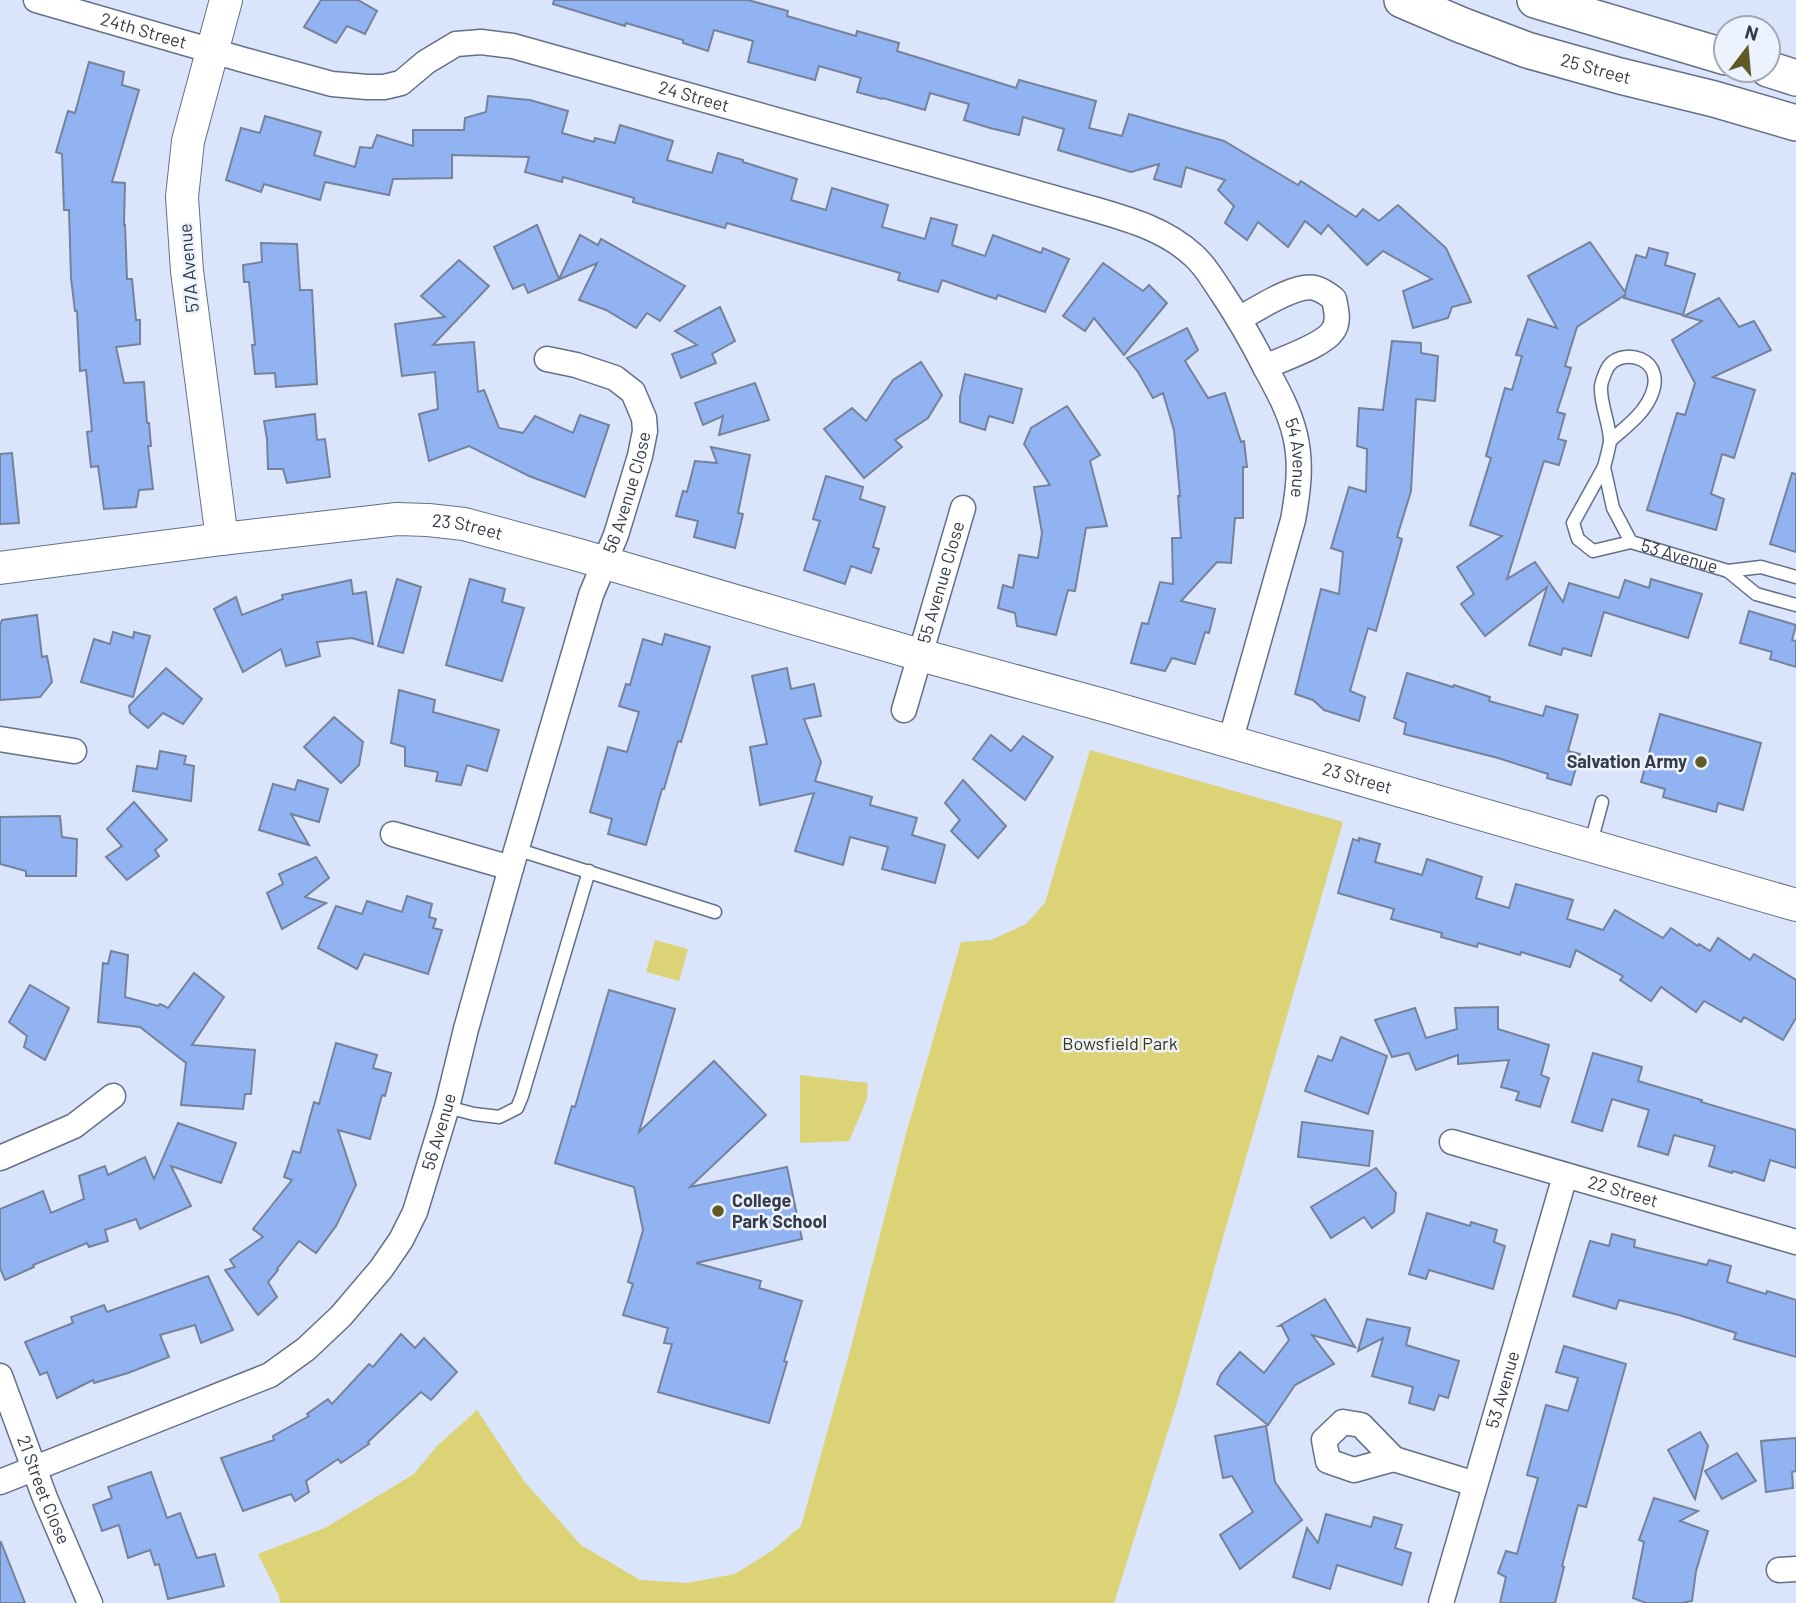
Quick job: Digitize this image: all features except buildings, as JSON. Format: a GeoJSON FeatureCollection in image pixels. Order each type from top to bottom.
{"type":"FeatureCollection","features":[{"type":"Feature","properties":{"kind":"main road","name":"25 Street"},"geometry":{"type":"LineString","coordinates":[[1402,0],[1527,50],[1796,123]]}},
{"type":"Feature","properties":{"kind":"main road"},"geometry":{"type":"LineString","coordinates":[[1535,0],[1712,53]]}},
{"type":"Feature","properties":{"kind":"street","name":"24th Street"},"geometry":{"type":"LineString","coordinates":[[36,0],[212,50]]}},
{"type":"Feature","properties":{"kind":"street","name":"57A Avenue"},"geometry":{"type":"LineString","coordinates":[[222,539],[187,271],[182,197],[188,141],[226,0]]}},
{"type":"Feature","properties":{"kind":"street","name":"24 Street"},"geometry":{"type":"LineString","coordinates":[[212,50],[332,84],[384,87],[401,83],[426,62],[456,44],[481,42],[513,47],[1097,210],[1140,223],[1177,243]]}},
{"type":"Feature","properties":{"kind":"street","name":"54 Avenue"},"geometry":{"type":"LineString","coordinates":[[1177,243],[1205,268],[1239,318],[1285,403],[1295,435],[1299,464],[1293,520],[1230,742]]}},
{"type":"Feature","properties":{"kind":"street"},"geometry":{"type":"LineString","coordinates":[[1239,318],[1301,288],[1313,287],[1334,299],[1337,320],[1332,332],[1320,342],[1265,367]]}},
{"type":"Feature","properties":{"kind":"street","name":"56 Avenue Close"},"geometry":{"type":"LineString","coordinates":[[548,359],[615,378],[633,392],[644,418],[645,431],[640,456],[605,562]]}},
{"type":"Feature","properties":{"kind":"street","name":"55 Avenue Close"},"geometry":{"type":"LineString","coordinates":[[920,655],[962,508]]}},
{"type":"Feature","properties":{"kind":"street","name":"23 Street"},"geometry":{"type":"LineString","coordinates":[[0,568],[397,519],[464,524],[605,562],[1589,846],[1794,897]]}},
{"type":"Feature","properties":{"kind":"street","name":"56 Avenue"},"geometry":{"type":"LineString","coordinates":[[0,1482],[270,1375],[306,1349],[341,1316],[401,1240],[415,1212],[447,1107],[513,859],[591,595],[605,562]]}},
{"type":"Feature","properties":{"kind":"street"},"geometry":{"type":"LineString","coordinates":[[904,710],[920,655]]}},
{"type":"Feature","properties":{"kind":"street"},"geometry":{"type":"LineString","coordinates":[[0,739],[74,751]]}},
{"type":"Feature","properties":{"kind":"street"},"geometry":{"type":"LineString","coordinates":[[393,834],[513,859]]}},
{"type":"Feature","properties":{"kind":"street"},"geometry":{"type":"LineString","coordinates":[[0,1158],[74,1126],[113,1096]]}},
{"type":"Feature","properties":{"kind":"street","name":"22 Street"},"geometry":{"type":"LineString","coordinates":[[1451,1142],[1796,1242]]}},
{"type":"Feature","properties":{"kind":"street","name":"53 Avenue"},"geometry":{"type":"LineString","coordinates":[[1441,1603],[1565,1176]]}},
{"type":"Feature","properties":{"kind":"street","name":"21 Street Close"},"geometry":{"type":"LineString","coordinates":[[0,1376],[34,1469],[90,1603]]}},
{"type":"Feature","properties":{"kind":"street"},"geometry":{"type":"LineString","coordinates":[[1394,1458],[1475,1484]]}},
{"type":"Feature","properties":{"kind":"lane","name":"53 Avenue"},"geometry":{"type":"LineString","coordinates":[[1610,441],[1636,418],[1648,402],[1655,383],[1653,369],[1647,362],[1635,356],[1618,359],[1607,367],[1601,387],[1610,441],[1604,467],[1573,523],[1578,539],[1593,551],[1631,542],[1728,571],[1756,594],[1796,605]]}},
{"type":"Feature","properties":{"kind":"lane","name":"53 Avenue"},"geometry":{"type":"LineString","coordinates":[[1604,467],[1613,508],[1631,542]]}},
{"type":"Feature","properties":{"kind":"lane","name":"53 Avenue"},"geometry":{"type":"LineString","coordinates":[[1728,571],[1761,567],[1796,577]]}},
{"type":"Feature","properties":{"kind":"lane"},"geometry":{"type":"LineString","coordinates":[[1589,846],[1602,802]]}},
{"type":"Feature","properties":{"kind":"lane"},"geometry":{"type":"LineString","coordinates":[[513,859],[589,871],[715,912]]}},
{"type":"Feature","properties":{"kind":"lane"},"geometry":{"type":"LineString","coordinates":[[447,1107],[499,1117],[517,1108],[589,871]]}},
{"type":"Feature","properties":{"kind":"green space","name":"Bowsfield Park"},"geometry":{"type":"Polygon","coordinates":[[[1090,750],[1343,822],[1179,1396],[1114,1603],[280,1603],[258,1554],[325,1528],[414,1474],[437,1446],[477,1410],[524,1481],[581,1545],[640,1580],[687,1583],[735,1574],[773,1550],[801,1526],[906,1134],[961,942],[991,940],[1026,924],[1045,903],[1090,750]]]}},
{"type":"Feature","properties":{"kind":"green space"},"geometry":{"type":"Polygon","coordinates":[[[655,940],[688,949],[679,981],[646,972],[655,940]]]}},
{"type":"Feature","properties":{"kind":"green space"},"geometry":{"type":"Polygon","coordinates":[[[800,1075],[868,1083],[867,1099],[849,1141],[800,1143],[800,1075]]]}},
{"type":"Feature","properties":{"kind":"place","name":"Salvation Army"},"geometry":{"type":"Point","coordinates":[1701,762]}},
{"type":"Feature","properties":{"kind":"place","name":"College Park School"},"geometry":{"type":"Point","coordinates":[718,1211]}}]}
